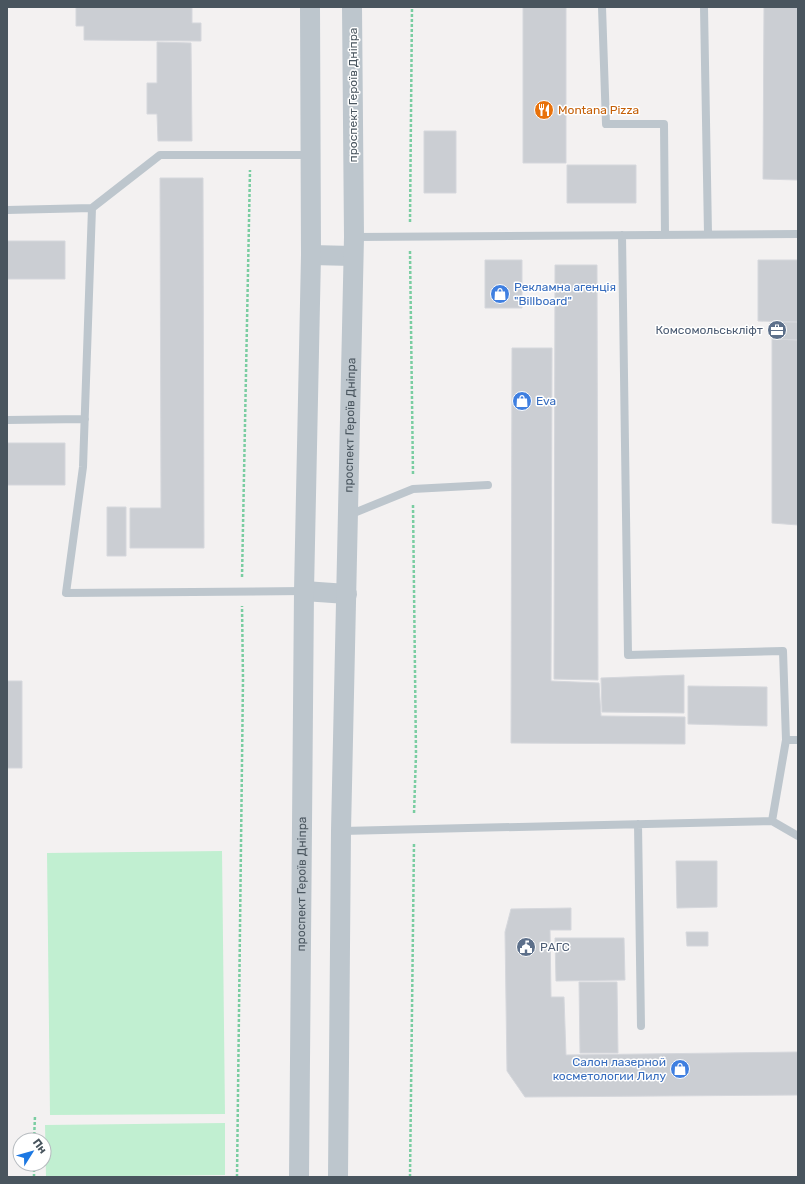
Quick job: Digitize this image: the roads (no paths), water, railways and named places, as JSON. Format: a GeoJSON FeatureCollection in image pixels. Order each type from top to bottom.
{"type":"FeatureCollection","features":[{"type":"Feature","properties":{"kind":"street","name":"проспект Героїв Дніпра"},"geometry":{"type":"LineString","coordinates":[[299,1177],[304,591],[311,255],[310,7]]}},
{"type":"Feature","properties":{"kind":"street","name":"проспект Героїв Дніпра"},"geometry":{"type":"LineString","coordinates":[[338,1177],[341,831],[349,515],[353,246],[352,7]]}},
{"type":"Feature","properties":{"kind":"street"},"geometry":{"type":"LineString","coordinates":[[311,255],[353,246]]}},
{"type":"Feature","properties":{"kind":"street"},"geometry":{"type":"LineString","coordinates":[[304,591],[347,594]]}},
{"type":"Feature","properties":{"kind":"lane"},"geometry":{"type":"LineString","coordinates":[[602,7],[606,124],[664,124],[665,235]]}},
{"type":"Feature","properties":{"kind":"lane"},"geometry":{"type":"LineString","coordinates":[[704,7],[708,234]]}},
{"type":"Feature","properties":{"kind":"lane"},"geometry":{"type":"LineString","coordinates":[[7,210],[92,208],[160,155],[311,155]]}},
{"type":"Feature","properties":{"kind":"lane"},"geometry":{"type":"LineString","coordinates":[[92,208],[83,467],[66,593],[304,591]]}},
{"type":"Feature","properties":{"kind":"lane"},"geometry":{"type":"LineString","coordinates":[[353,246],[410,237],[798,234]]}},
{"type":"Feature","properties":{"kind":"lane"},"geometry":{"type":"LineString","coordinates":[[622,235],[628,655],[783,651],[786,740],[772,821]]}},
{"type":"Feature","properties":{"kind":"lane"},"geometry":{"type":"LineString","coordinates":[[7,420],[85,418]]}},
{"type":"Feature","properties":{"kind":"lane"},"geometry":{"type":"LineString","coordinates":[[349,515],[413,489],[488,485]]}},
{"type":"Feature","properties":{"kind":"lane"},"geometry":{"type":"LineString","coordinates":[[786,740],[798,740]]}},
{"type":"Feature","properties":{"kind":"lane"},"geometry":{"type":"LineString","coordinates":[[341,831],[772,821],[798,836]]}},
{"type":"Feature","properties":{"kind":"lane"},"geometry":{"type":"LineString","coordinates":[[638,824],[641,1026]]}},
{"type":"Feature","properties":{"kind":"place","name":"Montana Pizza"},"geometry":{"type":"Point","coordinates":[544,110]}},
{"type":"Feature","properties":{"kind":"place","name":"Рекламна агенція \"Billboard\""},"geometry":{"type":"Point","coordinates":[500,294]}},
{"type":"Feature","properties":{"kind":"place","name":"Комсомольськліфт"},"geometry":{"type":"Point","coordinates":[777,330]}},
{"type":"Feature","properties":{"kind":"place","name":"Eva"},"geometry":{"type":"Point","coordinates":[522,401]}},
{"type":"Feature","properties":{"kind":"place","name":"РАГС"},"geometry":{"type":"Point","coordinates":[526,947]}},
{"type":"Feature","properties":{"kind":"place","name":"Салон лазерной косметологии Лилу"},"geometry":{"type":"Point","coordinates":[680,1069]}}]}
